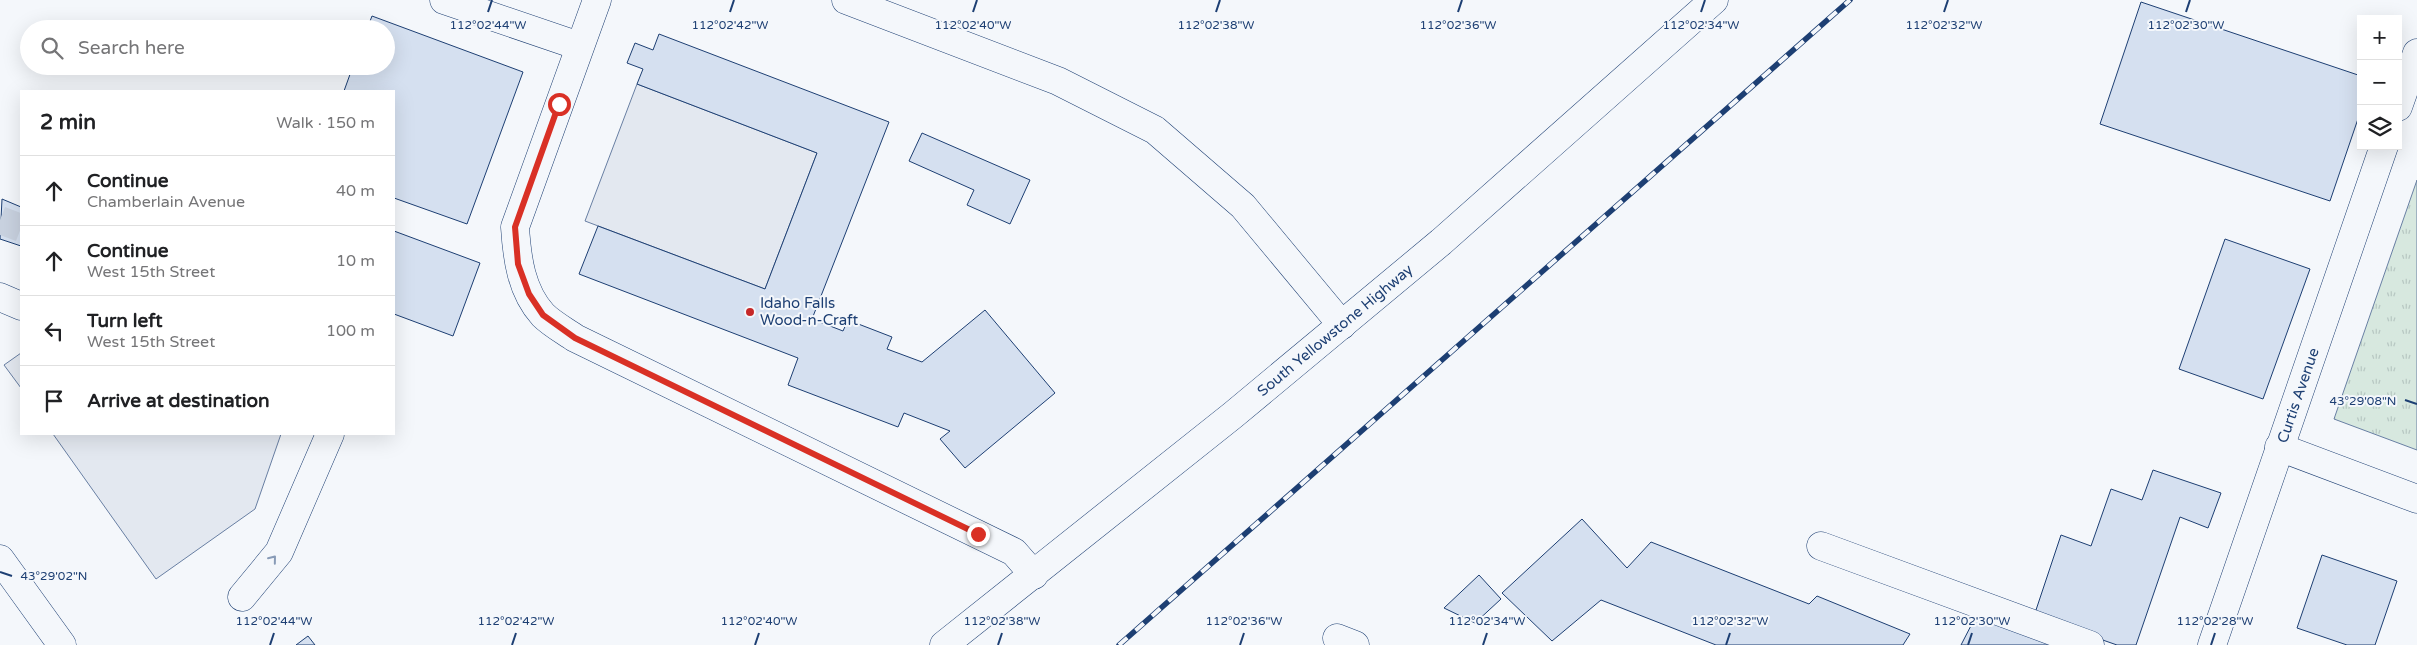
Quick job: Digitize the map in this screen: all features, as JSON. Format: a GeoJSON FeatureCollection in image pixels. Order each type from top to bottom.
{"type":"FeatureCollection","features":[{"type":"Feature","properties":{"kind":"main road"},"geometry":{"type":"LineString","coordinates":[[444,0],[579,46]]}},
{"type":"Feature","properties":{"kind":"main road"},"geometry":{"type":"LineString","coordinates":[[597,0],[515,227],[518,264],[529,294],[543,315],[575,338],[1014,552],[1034,575]]}},
{"type":"Feature","properties":{"kind":"main road"},"geometry":{"type":"LineString","coordinates":[[846,0],[1058,81],[1155,130],[1243,206],[1342,325]]}},
{"type":"Feature","properties":{"kind":"main road","name":"South Yellowstone Highway"},"geometry":{"type":"LineString","coordinates":[[944,645],[1034,575],[1342,325],[1441,242],[1714,0]]}},
{"type":"Feature","properties":{"kind":"main road"},"geometry":{"type":"LineString","coordinates":[[2398,105],[2417,53]]}},
{"type":"Feature","properties":{"kind":"main road","name":"Curtis Avenue"},"geometry":{"type":"LineString","coordinates":[[2212,645],[2383,150]]}},
{"type":"Feature","properties":{"kind":"main road"},"geometry":{"type":"LineString","coordinates":[[0,297],[20,306]]}},
{"type":"Feature","properties":{"kind":"main road"},"geometry":{"type":"LineString","coordinates":[[242,597],[279,552],[330,435]]}},
{"type":"Feature","properties":{"kind":"main road"},"geometry":{"type":"LineString","coordinates":[[2279,447],[2417,499]]}},
{"type":"Feature","properties":{"kind":"main road"},"geometry":{"type":"LineString","coordinates":[[1820,546],[2090,645]]}},
{"type":"Feature","properties":{"kind":"main road"},"geometry":{"type":"LineString","coordinates":[[0,559],[62,645]]}},
{"type":"Feature","properties":{"kind":"green space"},"geometry":{"type":"Polygon","coordinates":[[[2417,180],[2417,450],[2334,419],[2417,180]]]}},
{"type":"Feature","properties":{"kind":"shaded area"},"geometry":{"type":"Polygon","coordinates":[[[637,84],[817,153],[765,289],[585,221],[637,84]]]}},
{"type":"Feature","properties":{"kind":"shaded area"},"geometry":{"type":"Polygon","coordinates":[[[20,354],[20,387],[4,365],[20,354]]]}},
{"type":"Feature","properties":{"kind":"shaded area"},"geometry":{"type":"Polygon","coordinates":[[[54,435],[281,435],[255,509],[156,579],[54,435]]]}},
{"type":"Feature","properties":{"kind":"building"},"geometry":{"type":"Polygon","coordinates":[[[2141,2],[2357,75],[2357,122],[2330,201],[2100,124],[2141,2]]]}},
{"type":"Feature","properties":{"kind":"building"},"geometry":{"type":"Polygon","coordinates":[[[372,16],[383,20],[370,20],[372,16]]]}},
{"type":"Feature","properties":{"kind":"building"},"geometry":{"type":"Polygon","coordinates":[[[395,25],[523,72],[467,224],[395,198],[395,90],[344,90],[350,75],[395,75],[395,25]]]}},
{"type":"Feature","properties":{"kind":"building"},"geometry":{"type":"Polygon","coordinates":[[[659,34],[889,122],[812,319],[843,331],[848,320],[892,337],[887,349],[922,362],[985,310],[1055,393],[965,468],[940,439],[950,431],[904,413],[898,427],[788,385],[798,358],[579,274],[598,226],[765,289],[817,153],[637,84],[643,69],[627,63],[635,43],[653,50],[659,34]]]}},
{"type":"Feature","properties":{"kind":"building"},"geometry":{"type":"Polygon","coordinates":[[[922,133],[1030,180],[1010,224],[967,205],[974,190],[909,161],[922,133]]]}},
{"type":"Feature","properties":{"kind":"building"},"geometry":{"type":"Polygon","coordinates":[[[2,199],[20,207],[20,246],[0,239],[2,199]]]}},
{"type":"Feature","properties":{"kind":"building"},"geometry":{"type":"Polygon","coordinates":[[[395,231],[480,263],[453,336],[395,314],[395,231]]]}},
{"type":"Feature","properties":{"kind":"building"},"geometry":{"type":"Polygon","coordinates":[[[2225,239],[2310,269],[2263,399],[2179,369],[2225,239]]]}},
{"type":"Feature","properties":{"kind":"building"},"geometry":{"type":"Polygon","coordinates":[[[2153,470],[2221,493],[2208,528],[2180,517],[2136,645],[2117,645],[2034,616],[2061,535],[2091,546],[2111,489],[2142,500],[2153,470]]]}},
{"type":"Feature","properties":{"kind":"building"},"geometry":{"type":"Polygon","coordinates":[[[1582,519],[1627,568],[1651,542],[1809,604],[1817,596],[1910,634],[1903,645],[1716,645],[1601,600],[1552,641],[1502,593],[1582,519]]]}},
{"type":"Feature","properties":{"kind":"building"},"geometry":{"type":"Polygon","coordinates":[[[2322,555],[2397,581],[2375,645],[2347,645],[2297,628],[2322,555]]]}},
{"type":"Feature","properties":{"kind":"building"},"geometry":{"type":"Polygon","coordinates":[[[1479,575],[1501,599],[1475,623],[1444,608],[1479,575]]]}},
{"type":"Feature","properties":{"kind":"building"},"geometry":{"type":"Polygon","coordinates":[[[1977,614],[2061,645],[1961,645],[1977,614]]]}},
{"type":"Feature","properties":{"kind":"building"},"geometry":{"type":"Polygon","coordinates":[[[308,636],[315,645],[296,645],[308,636]]]}},
{"type":"Feature","properties":{"kind":"tunnel"},"geometry":{"type":"LineString","coordinates":[[0,220],[20,228]]}},
{"type":"Feature","properties":{"kind":"railway"},"geometry":{"type":"LineString","coordinates":[[1119,645],[1850,0]]}},
{"type":"Feature","properties":{"kind":"place","name":"Idaho Falls Wood-n-Craft"},"geometry":{"type":"Point","coordinates":[750,312]}},
{"type":"Feature","properties":{"kind":"route"},"geometry":{"type":"LineString","coordinates":[[559,104],[515,227],[518,264],[529,294],[543,315],[575,338],[978,534]]}}]}
